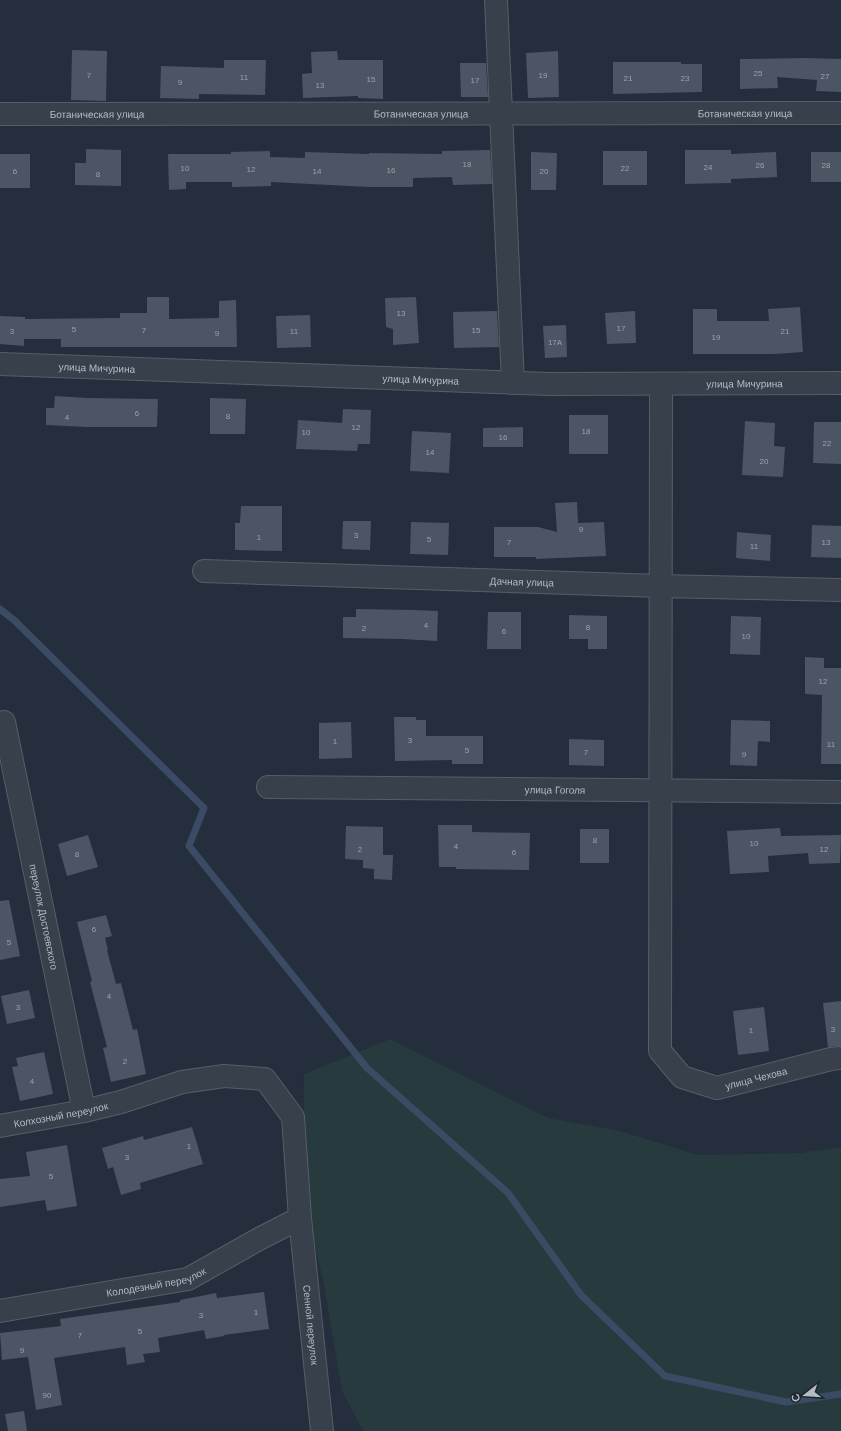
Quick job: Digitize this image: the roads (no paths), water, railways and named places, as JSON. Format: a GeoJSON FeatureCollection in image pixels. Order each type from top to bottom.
{"type":"FeatureCollection","features":[{"type":"Feature","properties":{"kind":"street"},"geometry":{"type":"LineString","coordinates":[[496,0],[513,383]]}},
{"type":"Feature","properties":{"kind":"street","name":"Ботаническая улица"},"geometry":{"type":"LineString","coordinates":[[0,114],[841,113]]}},
{"type":"Feature","properties":{"kind":"street","name":"улица Мичурина"},"geometry":{"type":"LineString","coordinates":[[0,364],[549,384],[841,383]]}},
{"type":"Feature","properties":{"kind":"street"},"geometry":{"type":"LineString","coordinates":[[660,790],[661,384]]}},
{"type":"Feature","properties":{"kind":"street","name":"Дачная улица"},"geometry":{"type":"LineString","coordinates":[[204,571],[660,586],[841,590]]}},
{"type":"Feature","properties":{"kind":"street","name":"переулок Достоевского"},"geometry":{"type":"LineString","coordinates":[[4,722],[84,1111]]}},
{"type":"Feature","properties":{"kind":"street","name":"улица Гоголя"},"geometry":{"type":"LineString","coordinates":[[268,787],[841,792]]}},
{"type":"Feature","properties":{"kind":"street","name":"улица Чехова"},"geometry":{"type":"LineString","coordinates":[[660,790],[660,1051],[682,1077],[717,1088],[831,1059],[841,1058]]}},
{"type":"Feature","properties":{"kind":"street","name":"Колхозный переулок"},"geometry":{"type":"LineString","coordinates":[[0,1126],[84,1111],[121,1102],[182,1082],[224,1076],[264,1079],[293,1117],[300,1218]]}},
{"type":"Feature","properties":{"kind":"street","name":"Колодезный переулок"},"geometry":{"type":"LineString","coordinates":[[0,1311],[188,1279],[258,1239],[300,1218]]}},
{"type":"Feature","properties":{"kind":"street","name":"Сенной переулок"},"geometry":{"type":"LineString","coordinates":[[300,1218],[322,1431]]}},
{"type":"Feature","properties":{"kind":"waterway"},"geometry":{"type":"LineString","coordinates":[[0,609],[14,620],[204,808],[189,846],[367,1068],[508,1193],[581,1295],[665,1376],[786,1402],[841,1394]]}}]}
